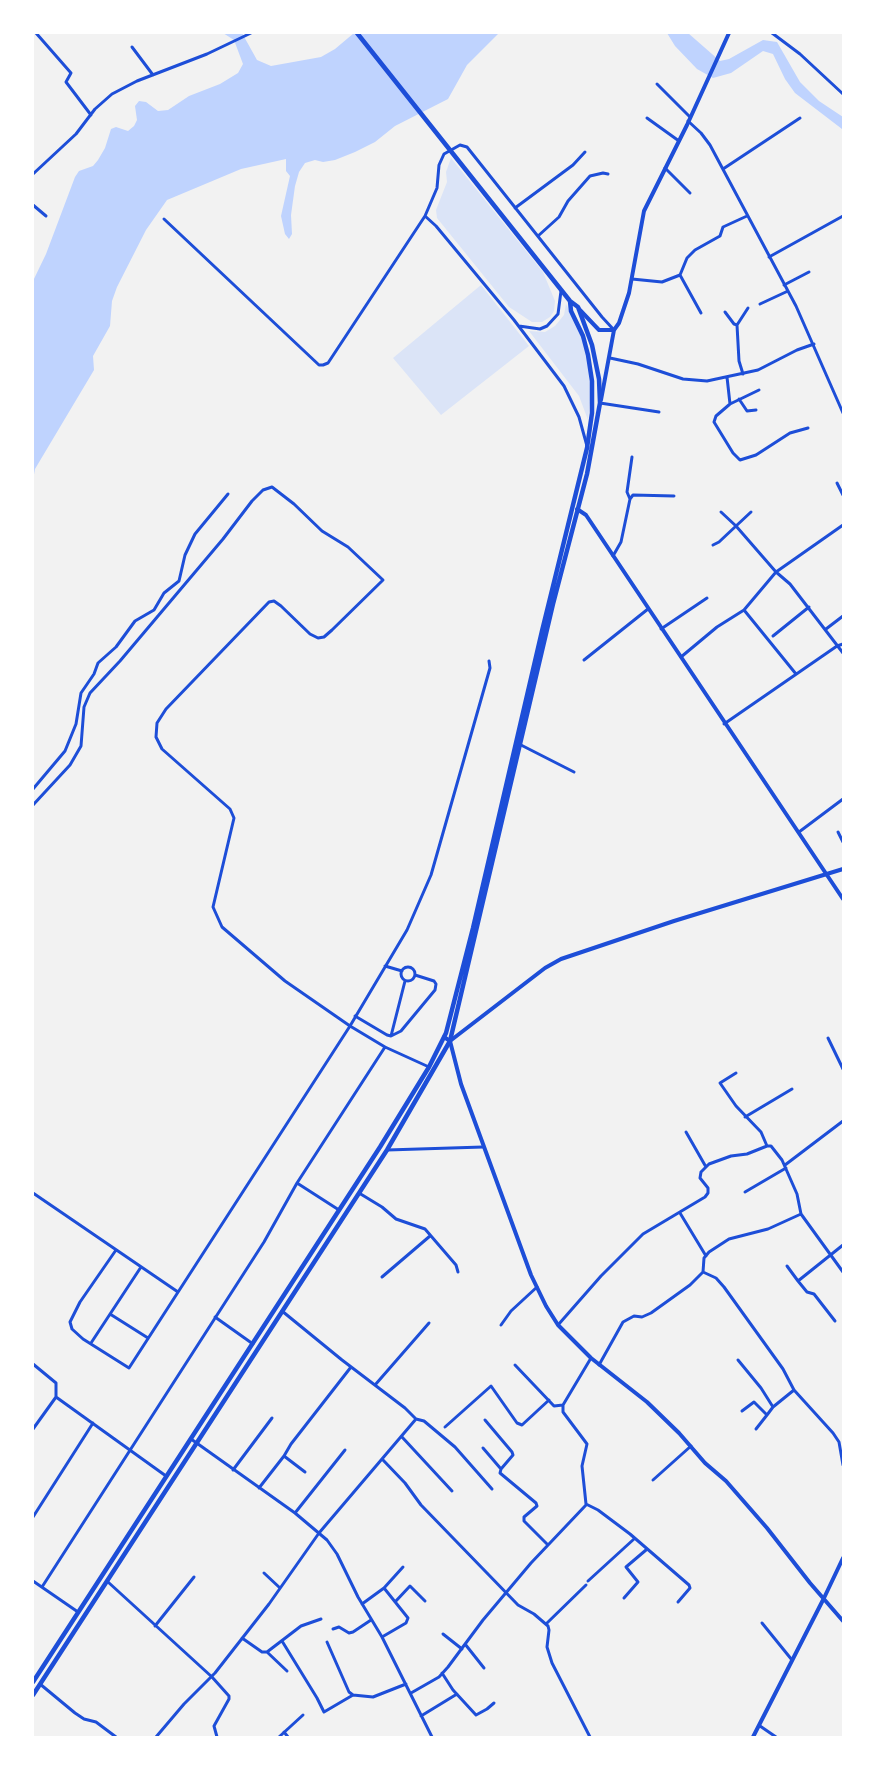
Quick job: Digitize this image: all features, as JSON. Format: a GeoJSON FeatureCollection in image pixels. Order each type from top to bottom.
{"type":"FeatureCollection","features":[{"type":"Feature","properties":{"kind":"main road"},"geometry":{"type":"LineString","coordinates":[[33,1682],[339,1210],[429,1067],[444,1037],[473,928],[542,631],[587,474],[600,403],[597,367],[592,345],[578,307],[570,301],[357,33]]}},
{"type":"Feature","properties":{"kind":"main road"},"geometry":{"type":"LineString","coordinates":[[33,1695],[387,1150],[450,1041],[576,509],[587,448],[592,413],[592,381],[583,336],[571,311],[570,301]]}},
{"type":"Feature","properties":{"kind":"street"},"geometry":{"type":"LineString","coordinates":[[36,33],[71,74],[66,82],[91,115]]}},
{"type":"Feature","properties":{"kind":"street"},"geometry":{"type":"LineString","coordinates":[[33,174],[76,134],[112,94],[251,33]]}},
{"type":"Feature","properties":{"kind":"street"},"geometry":{"type":"LineString","coordinates":[[659,412],[600,403],[614,330],[619,323],[632,279],[645,211],[729,33]]}},
{"type":"Feature","properties":{"kind":"street"},"geometry":{"type":"LineString","coordinates":[[772,33],[795,49],[843,94]]}},
{"type":"Feature","properties":{"kind":"street"},"geometry":{"type":"LineString","coordinates":[[132,47],[153,75]]}},
{"type":"Feature","properties":{"kind":"street"},"geometry":{"type":"LineString","coordinates":[[657,84],[701,133],[723,169],[788,291],[814,344],[843,413]]}},
{"type":"Feature","properties":{"kind":"street"},"geometry":{"type":"LineString","coordinates":[[647,118],[679,141]]}},
{"type":"Feature","properties":{"kind":"street"},"geometry":{"type":"LineString","coordinates":[[723,169],[800,118]]}},
{"type":"Feature","properties":{"kind":"street"},"geometry":{"type":"LineString","coordinates":[[164,219],[319,365],[323,365],[328,363],[425,216],[437,188],[442,157],[460,145],[467,147],[614,330]]}},
{"type":"Feature","properties":{"kind":"street"},"geometry":{"type":"LineString","coordinates":[[515,208],[573,165],[585,152]]}},
{"type":"Feature","properties":{"kind":"street"},"geometry":{"type":"LineString","coordinates":[[665,168],[690,193]]}},
{"type":"Feature","properties":{"kind":"street"},"geometry":{"type":"LineString","coordinates":[[538,236],[559,217],[568,201],[591,176],[603,172],[608,174]]}},
{"type":"Feature","properties":{"kind":"street"},"geometry":{"type":"LineString","coordinates":[[33,205],[46,216]]}},
{"type":"Feature","properties":{"kind":"street"},"geometry":{"type":"LineString","coordinates":[[425,216],[436,226],[518,326],[564,386],[579,417],[587,448]]}},
{"type":"Feature","properties":{"kind":"street"},"geometry":{"type":"LineString","coordinates":[[632,279],[662,282],[680,275],[687,258],[695,250],[720,236],[723,227],[747,216]]}},
{"type":"Feature","properties":{"kind":"street"},"geometry":{"type":"LineString","coordinates":[[769,257],[843,216]]}},
{"type":"Feature","properties":{"kind":"street"},"geometry":{"type":"LineString","coordinates":[[784,285],[809,272]]}},
{"type":"Feature","properties":{"kind":"street"},"geometry":{"type":"LineString","coordinates":[[680,275],[701,313]]}},
{"type":"Feature","properties":{"kind":"street"},"geometry":{"type":"LineString","coordinates":[[518,326],[540,329],[547,326],[558,314],[561,289]]}},
{"type":"Feature","properties":{"kind":"street"},"geometry":{"type":"LineString","coordinates":[[760,304],[788,291]]}},
{"type":"Feature","properties":{"kind":"street"},"geometry":{"type":"LineString","coordinates":[[578,307],[599,330],[614,330]]}},
{"type":"Feature","properties":{"kind":"street"},"geometry":{"type":"LineString","coordinates":[[743,374],[739,361],[737,325],[748,308]]}},
{"type":"Feature","properties":{"kind":"street"},"geometry":{"type":"LineString","coordinates":[[724,312],[737,325]]}},
{"type":"Feature","properties":{"kind":"street"},"geometry":{"type":"LineString","coordinates":[[610,358],[638,364],[683,379],[707,381],[758,370],[796,350],[814,344]]}},
{"type":"Feature","properties":{"kind":"street"},"geometry":{"type":"LineString","coordinates":[[727,377],[730,404]]}},
{"type":"Feature","properties":{"kind":"street"},"geometry":{"type":"LineString","coordinates":[[759,390],[730,404],[716,416],[714,423],[740,460],[756,455],[790,433],[808,428]]}},
{"type":"Feature","properties":{"kind":"street"},"geometry":{"type":"LineString","coordinates":[[740,399],[747,411],[756,410]]}},
{"type":"Feature","properties":{"kind":"street"},"geometry":{"type":"LineString","coordinates":[[630,499],[627,492],[632,457]]}},
{"type":"Feature","properties":{"kind":"street"},"geometry":{"type":"LineString","coordinates":[[837,483],[843,495]]}},
{"type":"Feature","properties":{"kind":"street"},"geometry":{"type":"LineString","coordinates":[[33,805],[70,765],[81,746],[84,707],[90,693],[223,539],[258,494],[272,487],[322,531],[348,547],[383,580],[324,637],[318,638],[310,634],[281,606],[274,601],[269,602],[166,708],[157,723],[156,737],[162,749],[230,809],[234,818],[213,907],[222,927],[285,981],[350,1026],[385,1047],[429,1067]]}},
{"type":"Feature","properties":{"kind":"street"},"geometry":{"type":"LineString","coordinates":[[33,789],[64,751],[76,724],[81,693],[94,675],[98,663],[116,647],[135,621],[154,610],[164,593],[178,581],[193,537],[228,494]]}},
{"type":"Feature","properties":{"kind":"street"},"geometry":{"type":"LineString","coordinates":[[613,556],[621,542],[630,499],[633,495],[674,496]]}},
{"type":"Feature","properties":{"kind":"street"},"geometry":{"type":"LineString","coordinates":[[576,509],[586,515],[843,899]]}},
{"type":"Feature","properties":{"kind":"street"},"geometry":{"type":"LineString","coordinates":[[721,512],[776,572],[790,584],[843,653]]}},
{"type":"Feature","properties":{"kind":"street"},"geometry":{"type":"LineString","coordinates":[[713,545],[752,512]]}},
{"type":"Feature","properties":{"kind":"street"},"geometry":{"type":"LineString","coordinates":[[681,657],[717,627],[744,610],[776,572],[843,525]]}},
{"type":"Feature","properties":{"kind":"street"},"geometry":{"type":"LineString","coordinates":[[662,629],[707,598]]}},
{"type":"Feature","properties":{"kind":"street"},"geometry":{"type":"LineString","coordinates":[[773,636],[808,607]]}},
{"type":"Feature","properties":{"kind":"street"},"geometry":{"type":"LineString","coordinates":[[584,660],[648,609]]}},
{"type":"Feature","properties":{"kind":"street"},"geometry":{"type":"LineString","coordinates":[[744,610],[796,674]]}},
{"type":"Feature","properties":{"kind":"street"},"geometry":{"type":"LineString","coordinates":[[826,629],[843,616]]}},
{"type":"Feature","properties":{"kind":"street"},"geometry":{"type":"LineString","coordinates":[[724,724],[843,644]]}},
{"type":"Feature","properties":{"kind":"street"},"geometry":{"type":"LineString","coordinates":[[116,1250],[80,1302],[70,1322],[72,1329],[129,1368],[350,1026],[407,930],[431,875],[490,668],[489,661]]}},
{"type":"Feature","properties":{"kind":"street"},"geometry":{"type":"LineString","coordinates":[[519,744],[574,772]]}},
{"type":"Feature","properties":{"kind":"street"},"geometry":{"type":"LineString","coordinates":[[798,833],[843,799]]}},
{"type":"Feature","properties":{"kind":"street"},"geometry":{"type":"LineString","coordinates":[[838,832],[843,842]]}},
{"type":"Feature","properties":{"kind":"street"},"geometry":{"type":"LineString","coordinates":[[450,1041],[545,968],[561,959],[674,921],[843,869]]}},
{"type":"Feature","properties":{"kind":"street"},"geometry":{"type":"LineString","coordinates":[[385,966],[402,971],[405,968],[411,968],[415,975],[434,981],[436,984],[434,992],[401,1031],[391,1036]]}},
{"type":"Feature","properties":{"kind":"street"},"geometry":{"type":"LineString","coordinates":[[402,971],[401,976],[405,981]]}},
{"type":"Feature","properties":{"kind":"street"},"geometry":{"type":"LineString","coordinates":[[405,981],[412,981],[415,975]]}},
{"type":"Feature","properties":{"kind":"street"},"geometry":{"type":"LineString","coordinates":[[391,1036],[405,981]]}},
{"type":"Feature","properties":{"kind":"street"},"geometry":{"type":"LineString","coordinates":[[355,1016],[391,1036]]}},
{"type":"Feature","properties":{"kind":"street"},"geometry":{"type":"LineString","coordinates":[[444,1037],[450,1041],[461,1084],[537,1287],[558,1325],[599,1365],[647,1402],[746,1503],[843,1621]]}},
{"type":"Feature","properties":{"kind":"street"},"geometry":{"type":"LineString","coordinates":[[828,1038],[843,1069]]}},
{"type":"Feature","properties":{"kind":"street"},"geometry":{"type":"LineString","coordinates":[[42,1587],[264,1242],[297,1183],[385,1047]]}},
{"type":"Feature","properties":{"kind":"street"},"geometry":{"type":"LineString","coordinates":[[736,1073],[720,1083],[746,1118],[761,1132],[767,1146]]}},
{"type":"Feature","properties":{"kind":"street"},"geometry":{"type":"LineString","coordinates":[[746,1118],[792,1089]]}},
{"type":"Feature","properties":{"kind":"street"},"geometry":{"type":"LineString","coordinates":[[745,1192],[785,1167],[843,1121]]}},
{"type":"Feature","properties":{"kind":"street"},"geometry":{"type":"LineString","coordinates":[[686,1132],[706,1167]]}},
{"type":"Feature","properties":{"kind":"street"},"geometry":{"type":"LineString","coordinates":[[387,1150],[483,1146]]}},
{"type":"Feature","properties":{"kind":"street"},"geometry":{"type":"LineString","coordinates":[[558,1325],[601,1276],[644,1234],[705,1197],[708,1188],[700,1178],[700,1172],[731,1156],[747,1154],[767,1146],[771,1146],[785,1167],[797,1194],[801,1214],[843,1272]]}},
{"type":"Feature","properties":{"kind":"street"},"geometry":{"type":"LineString","coordinates":[[297,1183],[339,1210]]}},
{"type":"Feature","properties":{"kind":"street"},"geometry":{"type":"LineString","coordinates":[[33,1193],[178,1292]]}},
{"type":"Feature","properties":{"kind":"street"},"geometry":{"type":"LineString","coordinates":[[359,1193],[396,1219],[425,1229],[456,1265],[458,1272]]}},
{"type":"Feature","properties":{"kind":"street"},"geometry":{"type":"LineString","coordinates":[[680,1212],[706,1256]]}},
{"type":"Feature","properties":{"kind":"street"},"geometry":{"type":"LineString","coordinates":[[703,1272],[702,1265],[709,1252],[729,1239],[768,1229],[801,1214]]}},
{"type":"Feature","properties":{"kind":"street"},"geometry":{"type":"LineString","coordinates":[[382,1277],[430,1236]]}},
{"type":"Feature","properties":{"kind":"street"},"geometry":{"type":"LineString","coordinates":[[798,1281],[843,1245]]}},
{"type":"Feature","properties":{"kind":"street"},"geometry":{"type":"LineString","coordinates":[[787,1266],[807,1292],[814,1294],[835,1321]]}},
{"type":"Feature","properties":{"kind":"street"},"geometry":{"type":"LineString","coordinates":[[91,1343],[141,1267]]}},
{"type":"Feature","properties":{"kind":"street"},"geometry":{"type":"LineString","coordinates":[[599,1365],[623,1322],[634,1316],[642,1317],[651,1313],[690,1285],[703,1272]]}},
{"type":"Feature","properties":{"kind":"street"},"geometry":{"type":"LineString","coordinates":[[703,1272],[716,1278],[724,1287],[783,1369],[794,1390],[841,1441],[843,1465]]}},
{"type":"Feature","properties":{"kind":"street"},"geometry":{"type":"LineString","coordinates":[[501,1325],[511,1311],[537,1287]]}},
{"type":"Feature","properties":{"kind":"street"},"geometry":{"type":"LineString","coordinates":[[282,1311],[416,1419],[424,1421],[455,1447],[492,1489]]}},
{"type":"Feature","properties":{"kind":"street"},"geometry":{"type":"LineString","coordinates":[[110,1314],[148,1338]]}},
{"type":"Feature","properties":{"kind":"street"},"geometry":{"type":"LineString","coordinates":[[215,1317],[253,1344]]}},
{"type":"Feature","properties":{"kind":"street"},"geometry":{"type":"LineString","coordinates":[[375,1385],[429,1323]]}},
{"type":"Feature","properties":{"kind":"street"},"geometry":{"type":"LineString","coordinates":[[411,1693],[442,1673],[548,1545],[586,1504],[582,1466],[587,1444],[563,1412],[562,1406],[591,1358]]}},
{"type":"Feature","properties":{"kind":"street"},"geometry":{"type":"LineString","coordinates":[[738,1360],[762,1388],[772,1407]]}},
{"type":"Feature","properties":{"kind":"street"},"geometry":{"type":"LineString","coordinates":[[33,1364],[56,1383],[56,1397],[33,1429]]}},
{"type":"Feature","properties":{"kind":"street"},"geometry":{"type":"LineString","coordinates":[[515,1365],[554,1406],[562,1406]]}},
{"type":"Feature","properties":{"kind":"street"},"geometry":{"type":"LineString","coordinates":[[258,1488],[351,1367]]}},
{"type":"Feature","properties":{"kind":"street"},"geometry":{"type":"LineString","coordinates":[[445,1427],[491,1386],[517,1423],[522,1425],[549,1400]]}},
{"type":"Feature","properties":{"kind":"street"},"geometry":{"type":"LineString","coordinates":[[756,1430],[772,1407],[794,1390]]}},
{"type":"Feature","properties":{"kind":"street"},"geometry":{"type":"LineString","coordinates":[[56,1397],[167,1477]]}},
{"type":"Feature","properties":{"kind":"street"},"geometry":{"type":"LineString","coordinates":[[742,1411],[754,1402],[767,1415]]}},
{"type":"Feature","properties":{"kind":"street"},"geometry":{"type":"LineString","coordinates":[[233,1470],[272,1418]]}},
{"type":"Feature","properties":{"kind":"street"},"geometry":{"type":"LineString","coordinates":[[156,1737],[184,1704],[212,1677],[319,1533],[416,1419]]}},
{"type":"Feature","properties":{"kind":"street"},"geometry":{"type":"LineString","coordinates":[[484,1420],[512,1452],[509,1461],[501,1469]]}},
{"type":"Feature","properties":{"kind":"street"},"geometry":{"type":"LineString","coordinates":[[33,1517],[93,1423]]}},
{"type":"Feature","properties":{"kind":"street"},"geometry":{"type":"LineString","coordinates":[[402,1437],[452,1491]]}},
{"type":"Feature","properties":{"kind":"street"},"geometry":{"type":"LineString","coordinates":[[191,1439],[295,1513],[319,1533],[337,1554],[432,1737]]}},
{"type":"Feature","properties":{"kind":"street"},"geometry":{"type":"LineString","coordinates":[[653,1480],[691,1446]]}},
{"type":"Feature","properties":{"kind":"street"},"geometry":{"type":"LineString","coordinates":[[483,1448],[501,1469],[500,1473],[536,1503],[537,1506],[524,1517],[524,1521],[548,1545]]}},
{"type":"Feature","properties":{"kind":"street"},"geometry":{"type":"LineString","coordinates":[[295,1513],[345,1450]]}},
{"type":"Feature","properties":{"kind":"street"},"geometry":{"type":"LineString","coordinates":[[284,1456],[305,1472]]}},
{"type":"Feature","properties":{"kind":"street"},"geometry":{"type":"LineString","coordinates":[[382,1460],[405,1482],[421,1505],[518,1605],[546,1624],[549,1630],[547,1647],[552,1663],[590,1737]]}},
{"type":"Feature","properties":{"kind":"street"},"geometry":{"type":"LineString","coordinates":[[586,1504],[598,1510],[689,1585],[690,1588],[678,1602]]}},
{"type":"Feature","properties":{"kind":"street"},"geometry":{"type":"LineString","coordinates":[[546,1624],[634,1539]]}},
{"type":"Feature","properties":{"kind":"street"},"geometry":{"type":"LineString","coordinates":[[624,1598],[638,1582],[626,1567],[646,1550]]}},
{"type":"Feature","properties":{"kind":"street"},"geometry":{"type":"LineString","coordinates":[[753,1737],[843,1558]]}},
{"type":"Feature","properties":{"kind":"street"},"geometry":{"type":"LineString","coordinates":[[362,1605],[384,1588],[403,1567]]}},
{"type":"Feature","properties":{"kind":"street"},"geometry":{"type":"LineString","coordinates":[[264,1573],[280,1588]]}},
{"type":"Feature","properties":{"kind":"street"},"geometry":{"type":"LineString","coordinates":[[155,1626],[194,1577]]}},
{"type":"Feature","properties":{"kind":"street"},"geometry":{"type":"LineString","coordinates":[[33,1581],[85,1617]]}},
{"type":"Feature","properties":{"kind":"street"},"geometry":{"type":"LineString","coordinates":[[108,1582],[225,1691],[229,1699],[214,1726],[217,1737]]}},
{"type":"Feature","properties":{"kind":"street"},"geometry":{"type":"LineString","coordinates":[[395,1602],[410,1586],[425,1601]]}},
{"type":"Feature","properties":{"kind":"street"},"geometry":{"type":"LineString","coordinates":[[382,1637],[406,1623],[408,1618],[384,1588]]}},
{"type":"Feature","properties":{"kind":"street"},"geometry":{"type":"LineString","coordinates":[[267,1652],[301,1626],[321,1619]]}},
{"type":"Feature","properties":{"kind":"street"},"geometry":{"type":"LineString","coordinates":[[333,1629],[339,1627],[349,1633],[371,1620]]}},
{"type":"Feature","properties":{"kind":"street"},"geometry":{"type":"LineString","coordinates":[[762,1623],[792,1660]]}},
{"type":"Feature","properties":{"kind":"street"},"geometry":{"type":"LineString","coordinates":[[443,1634],[462,1649]]}},
{"type":"Feature","properties":{"kind":"street"},"geometry":{"type":"LineString","coordinates":[[242,1638],[262,1652],[267,1652],[287,1671]]}},
{"type":"Feature","properties":{"kind":"street"},"geometry":{"type":"LineString","coordinates":[[282,1641],[318,1698],[324,1712],[353,1695],[373,1697],[406,1684]]}},
{"type":"Feature","properties":{"kind":"street"},"geometry":{"type":"LineString","coordinates":[[327,1642],[353,1695]]}},
{"type":"Feature","properties":{"kind":"street"},"geometry":{"type":"LineString","coordinates":[[465,1644],[484,1668]]}},
{"type":"Feature","properties":{"kind":"street"},"geometry":{"type":"LineString","coordinates":[[442,1673],[476,1715],[494,1703]]}},
{"type":"Feature","properties":{"kind":"street"},"geometry":{"type":"LineString","coordinates":[[40,1684],[75,1713],[84,1719],[96,1722],[116,1737]]}},
{"type":"Feature","properties":{"kind":"street"},"geometry":{"type":"LineString","coordinates":[[421,1716],[457,1694]]}},
{"type":"Feature","properties":{"kind":"street"},"geometry":{"type":"LineString","coordinates":[[279,1737],[303,1715]]}},
{"type":"Feature","properties":{"kind":"street"},"geometry":{"type":"LineString","coordinates":[[759,1726],[776,1737]]}},
{"type":"Feature","properties":{"kind":"street"},"geometry":{"type":"LineString","coordinates":[[284,1732],[288,1737]]}},
{"type":"Feature","properties":{"kind":"shaded area"},"geometry":{"type":"Polygon","coordinates":[[[451,158],[543,272],[555,301],[554,311],[542,322],[532,322],[509,307],[437,218],[436,210],[447,182],[446,172],[451,158]]]}},
{"type":"Feature","properties":{"kind":"shaded area"},"geometry":{"type":"Polygon","coordinates":[[[481,285],[529,346],[441,415],[393,358],[481,285]]]}},
{"type":"Feature","properties":{"kind":"shaded area"},"geometry":{"type":"Polygon","coordinates":[[[566,304],[581,335],[589,363],[591,391],[588,420],[579,396],[529,331],[545,332],[555,326],[564,315],[566,304]]]}},
{"type":"Feature","properties":{"kind":"water"},"geometry":{"type":"Polygon","coordinates":[[[223,33],[242,33],[257,60],[271,66],[321,57],[354,33],[499,33],[467,65],[448,99],[395,126],[375,142],[355,152],[335,160],[323,162],[315,160],[305,163],[299,172],[295,186],[291,215],[292,234],[289,239],[285,234],[281,216],[290,176],[286,171],[286,159],[241,169],[167,200],[146,230],[117,287],[112,301],[110,326],[93,356],[94,370],[35,469],[33,480],[33,281],[46,254],[75,177],[79,171],[93,166],[98,160],[105,148],[111,129],[116,127],[128,131],[134,126],[137,120],[135,106],[139,101],[146,102],[158,111],[168,110],[189,96],[220,84],[238,73],[243,64],[234,40],[223,33]]]}},
{"type":"Feature","properties":{"kind":"water"},"geometry":{"type":"Polygon","coordinates":[[[667,33],[688,33],[720,61],[729,59],[763,40],[777,42],[800,82],[819,101],[843,117],[843,138],[842,129],[795,93],[785,79],[773,54],[763,51],[731,73],[713,78],[697,69],[675,46],[667,33]]]}}]}
